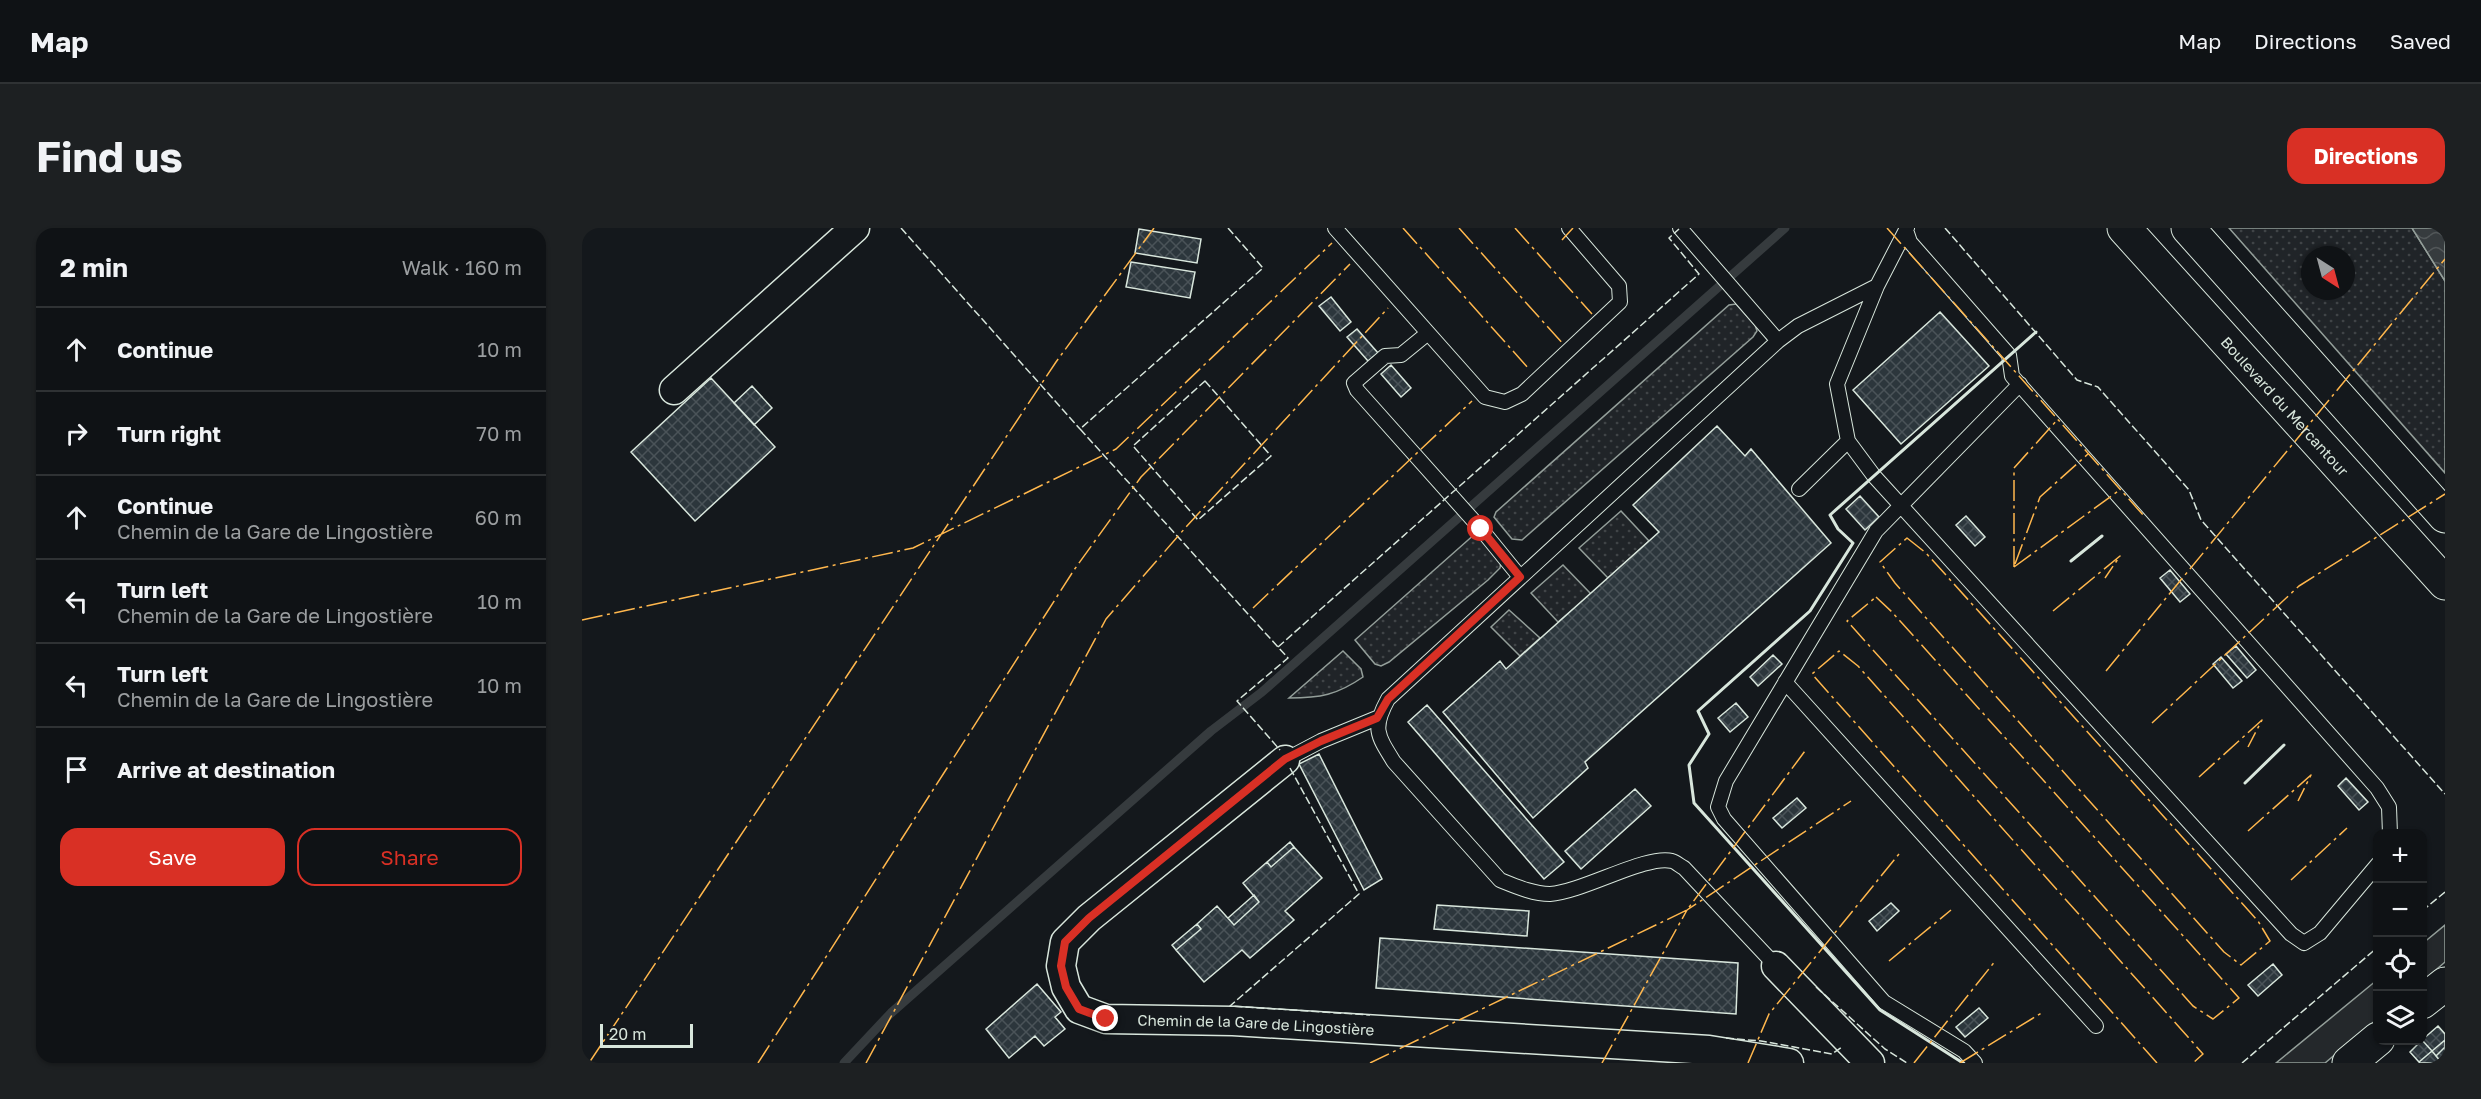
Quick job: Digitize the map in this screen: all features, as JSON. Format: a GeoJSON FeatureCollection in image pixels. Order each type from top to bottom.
{"type":"FeatureCollection","features":[{"type":"Feature","properties":{"kind":"main road","name":"Boulevard du Mercantour"},"geometry":{"type":"LineString","coordinates":[[2124,228],[2445,583]]}},
{"type":"Feature","properties":{"kind":"main road"},"geometry":{"type":"LineString","coordinates":[[2188,228],[2445,516]]}},
{"type":"Feature","properties":{"kind":"main road"},"geometry":{"type":"LineString","coordinates":[[2427,998],[2445,984]]}},
{"type":"Feature","properties":{"kind":"main road"},"geometry":{"type":"LineString","coordinates":[[2349,1063],[2373,1043]]}},
{"type":"Feature","properties":{"kind":"street"},"geometry":{"type":"LineString","coordinates":[[674,390],[855,228]]}},
{"type":"Feature","properties":{"kind":"street","name":"Chemin de la Gare de Lingostière"},"geometry":{"type":"LineString","coordinates":[[1285,759],[1089,918],[1065,942],[1061,966],[1063,976],[1066,987],[1079,1009],[1106,1019],[1233,1021],[1709,1050],[1789,1063]]}},
{"type":"Feature","properties":{"kind":"street"},"geometry":{"type":"LineString","coordinates":[[1776,966],[1870,1063]]}},
{"type":"Feature","properties":{"kind":"lane"},"geometry":{"type":"LineString","coordinates":[[1335,228],[1485,397],[1505,402],[1522,394],[1620,302],[1619,286],[1569,228]]}},
{"type":"Feature","properties":{"kind":"lane"},"geometry":{"type":"LineString","coordinates":[[1680,228],[1778,341]]}},
{"type":"Feature","properties":{"kind":"lane"},"geometry":{"type":"LineString","coordinates":[[1907,229],[1877,286],[1837,384],[1848,441],[1874,476],[2291,934],[2304,943],[2320,933],[2373,870]]}},
{"type":"Feature","properties":{"kind":"lane"},"geometry":{"type":"LineString","coordinates":[[1907,229],[1910,242],[2008,355],[2012,376],[2377,788],[2389,807],[2390,829]]}},
{"type":"Feature","properties":{"kind":"lane"},"geometry":{"type":"LineString","coordinates":[[1776,966],[1684,868],[1670,860],[1646,863],[1580,888],[1548,894],[1524,889],[1500,880],[1394,762],[1380,741],[1377,718],[1388,699],[1778,341],[1798,326],[1877,286]]}},
{"type":"Feature","properties":{"kind":"lane"},"geometry":{"type":"LineString","coordinates":[[1428,333],[1401,355],[1385,356],[1354,383],[1357,390],[1481,529],[1520,577]]}},
{"type":"Feature","properties":{"kind":"lane"},"geometry":{"type":"LineString","coordinates":[[1975,1063],[1964,1051],[1884,1002],[1724,819],[1718,807],[1726,781],[1876,531],[2020,384]]}},
{"type":"Feature","properties":{"kind":"lane"},"geometry":{"type":"LineString","coordinates":[[1799,489],[1848,441]]}},
{"type":"Feature","properties":{"kind":"lane"},"geometry":{"type":"LineString","coordinates":[[1785,682],[2096,1026]]}},
{"type":"Feature","properties":{"kind":"lane"},"geometry":{"type":"LineString","coordinates":[[1285,759],[1377,718]]}},
{"type":"Feature","properties":{"kind":"shaded area"},"geometry":{"type":"Polygon","coordinates":[[[2229,228],[2412,228],[2445,281],[2445,473],[2229,228]]]}},
{"type":"Feature","properties":{"kind":"shaded area"},"geometry":{"type":"Polygon","coordinates":[[[1736,304],[1755,325],[1757,331],[1753,337],[1522,540],[1512,539],[1494,517],[1496,512],[1729,305],[1736,304]]]}},
{"type":"Feature","properties":{"kind":"shaded area"},"geometry":{"type":"Polygon","coordinates":[[[1621,511],[1649,541],[1608,578],[1579,548],[1621,511]]]}},
{"type":"Feature","properties":{"kind":"shaded area"},"geometry":{"type":"Polygon","coordinates":[[[1476,533],[1501,561],[1500,568],[1389,662],[1381,666],[1375,664],[1355,640],[1476,533]]]}},
{"type":"Feature","properties":{"kind":"shaded area"},"geometry":{"type":"Polygon","coordinates":[[[1563,565],[1591,594],[1558,622],[1531,593],[1563,565]]]}},
{"type":"Feature","properties":{"kind":"shaded area"},"geometry":{"type":"Polygon","coordinates":[[[1509,610],[1540,638],[1520,656],[1491,627],[1509,610]]]}},
{"type":"Feature","properties":{"kind":"shaded area"},"geometry":{"type":"Polygon","coordinates":[[[1343,651],[1361,669],[1363,677],[1336,692],[1289,698],[1343,651]]]}},
{"type":"Feature","properties":{"kind":"shaded area"},"geometry":{"type":"Polygon","coordinates":[[[2445,925],[2445,962],[2427,978],[2427,940],[2445,925]]]}},
{"type":"Feature","properties":{"kind":"shaded area"},"geometry":{"type":"Polygon","coordinates":[[[2373,983],[2373,1022],[2325,1063],[2276,1063],[2373,983]]]}},
{"type":"Feature","properties":{"kind":"water"},"geometry":{"type":"Polygon","coordinates":[[[2412,228],[2445,228],[2445,281],[2412,228]]]}},
{"type":"Feature","properties":{"kind":"building"},"geometry":{"type":"Polygon","coordinates":[[[1139,229],[1201,239],[1197,263],[1135,253],[1139,229]]]}},
{"type":"Feature","properties":{"kind":"building"},"geometry":{"type":"Polygon","coordinates":[[[1131,262],[1195,272],[1190,298],[1126,287],[1131,262]]]}},
{"type":"Feature","properties":{"kind":"building"},"geometry":{"type":"Polygon","coordinates":[[[1331,297],[1351,322],[1340,331],[1319,306],[1331,297]]]}},
{"type":"Feature","properties":{"kind":"building"},"geometry":{"type":"Polygon","coordinates":[[[1940,312],[1989,366],[1901,444],[1853,390],[1940,312]]]}},
{"type":"Feature","properties":{"kind":"building"},"geometry":{"type":"Polygon","coordinates":[[[1357,329],[1378,353],[1368,361],[1347,337],[1357,329]]]}},
{"type":"Feature","properties":{"kind":"building"},"geometry":{"type":"Polygon","coordinates":[[[1391,365],[1411,388],[1401,397],[1381,374],[1391,365]]]}},
{"type":"Feature","properties":{"kind":"building"},"geometry":{"type":"Polygon","coordinates":[[[711,378],[775,447],[695,521],[631,452],[711,378]]]}},
{"type":"Feature","properties":{"kind":"building"},"geometry":{"type":"Polygon","coordinates":[[[752,386],[772,408],[754,425],[734,403],[752,386]]]}},
{"type":"Feature","properties":{"kind":"building"},"geometry":{"type":"Polygon","coordinates":[[[1717,426],[1745,456],[1751,449],[1831,543],[1585,762],[1588,768],[1533,818],[1443,712],[1500,661],[1506,669],[1659,532],[1633,505],[1717,426]]]}},
{"type":"Feature","properties":{"kind":"building"},"geometry":{"type":"Polygon","coordinates":[[[1860,496],[1879,517],[1865,530],[1846,509],[1860,496]]]}},
{"type":"Feature","properties":{"kind":"building"},"geometry":{"type":"Polygon","coordinates":[[[1966,516],[1985,537],[1975,546],[1956,525],[1966,516]]]}},
{"type":"Feature","properties":{"kind":"building"},"geometry":{"type":"Polygon","coordinates":[[[2170,570],[2190,594],[2180,602],[2160,578],[2170,570]]]}},
{"type":"Feature","properties":{"kind":"building"},"geometry":{"type":"Polygon","coordinates":[[[2236,646],[2256,670],[2247,678],[2226,654],[2236,646]]]}},
{"type":"Feature","properties":{"kind":"building"},"geometry":{"type":"Polygon","coordinates":[[[1773,655],[1782,664],[1758,686],[1750,677],[1773,655]]]}},
{"type":"Feature","properties":{"kind":"building"},"geometry":{"type":"Polygon","coordinates":[[[2221,657],[2242,681],[2233,688],[2213,664],[2221,657]]]}},
{"type":"Feature","properties":{"kind":"building"},"geometry":{"type":"Polygon","coordinates":[[[1736,703],[1748,717],[1730,732],[1718,718],[1736,703]]]}},
{"type":"Feature","properties":{"kind":"building"},"geometry":{"type":"Polygon","coordinates":[[[1427,705],[1564,862],[1544,879],[1408,722],[1427,705]]]}},
{"type":"Feature","properties":{"kind":"building"},"geometry":{"type":"Polygon","coordinates":[[[1319,754],[1382,879],[1364,890],[1299,764],[1319,754]]]}},
{"type":"Feature","properties":{"kind":"building"},"geometry":{"type":"Polygon","coordinates":[[[2346,778],[2368,802],[2359,810],[2338,786],[2346,778]]]}},
{"type":"Feature","properties":{"kind":"building"},"geometry":{"type":"Polygon","coordinates":[[[1635,789],[1651,806],[1581,869],[1565,851],[1635,789]]]}},
{"type":"Feature","properties":{"kind":"building"},"geometry":{"type":"Polygon","coordinates":[[[1797,798],[1806,808],[1782,828],[1773,818],[1797,798]]]}},
{"type":"Feature","properties":{"kind":"building"},"geometry":{"type":"Polygon","coordinates":[[[1290,842],[1294,847],[1271,867],[1267,862],[1290,842]]]}},
{"type":"Feature","properties":{"kind":"building"},"geometry":{"type":"Polygon","coordinates":[[[1294,847],[1322,878],[1285,911],[1294,920],[1250,958],[1242,950],[1204,982],[1176,950],[1201,929],[1197,924],[1217,906],[1234,925],[1259,902],[1243,883],[1267,862],[1271,867],[1294,847]]]}},
{"type":"Feature","properties":{"kind":"building"},"geometry":{"type":"Polygon","coordinates":[[[1254,895],[1259,902],[1234,925],[1228,918],[1254,895]]]}},
{"type":"Feature","properties":{"kind":"building"},"geometry":{"type":"Polygon","coordinates":[[[1891,903],[1899,911],[1877,931],[1869,921],[1891,903]]]}},
{"type":"Feature","properties":{"kind":"building"},"geometry":{"type":"Polygon","coordinates":[[[1437,905],[1529,911],[1527,936],[1434,929],[1437,905]]]}},
{"type":"Feature","properties":{"kind":"building"},"geometry":{"type":"Polygon","coordinates":[[[1197,924],[1201,929],[1176,950],[1172,945],[1197,924]]]}},
{"type":"Feature","properties":{"kind":"building"},"geometry":{"type":"Polygon","coordinates":[[[1380,938],[1738,963],[1736,1014],[1376,988],[1380,938]]]}},
{"type":"Feature","properties":{"kind":"building"},"geometry":{"type":"Polygon","coordinates":[[[2273,964],[2282,975],[2258,996],[2248,985],[2273,964]]]}},
{"type":"Feature","properties":{"kind":"building"},"geometry":{"type":"Polygon","coordinates":[[[1037,984],[1061,1012],[1055,1017],[1065,1029],[1044,1046],[1035,1036],[1009,1058],[986,1029],[1037,984]]]}},
{"type":"Feature","properties":{"kind":"building"},"geometry":{"type":"Polygon","coordinates":[[[1979,1008],[1988,1018],[1965,1037],[1956,1027],[1979,1008]]]}},
{"type":"Feature","properties":{"kind":"building"},"geometry":{"type":"Polygon","coordinates":[[[2438,1026],[2445,1034],[2445,1040],[2432,1051],[2427,1045],[2427,1036],[2438,1026]]]}},
{"type":"Feature","properties":{"kind":"building"},"geometry":{"type":"Polygon","coordinates":[[[2445,1040],[2445,1047],[2436,1056],[2432,1051],[2445,1040]]]}},
{"type":"Feature","properties":{"kind":"building"},"geometry":{"type":"Polygon","coordinates":[[[2417,1045],[2427,1045],[2432,1051],[2419,1062],[2410,1052],[2417,1045]]]}},
{"type":"Feature","properties":{"kind":"building"},"geometry":{"type":"Polygon","coordinates":[[[2445,1047],[2445,1063],[2442,1063],[2436,1056],[2445,1047]]]}},
{"type":"Feature","properties":{"kind":"building"},"geometry":{"type":"Polygon","coordinates":[[[2432,1051],[2442,1063],[2419,1062],[2432,1051]]]}},
{"type":"Feature","properties":{"kind":"waterway"},"geometry":{"type":"LineString","coordinates":[[844,1063],[891,1013],[1211,731],[1262,692],[1785,228]]}},
{"type":"Feature","properties":{"kind":"fence"},"geometry":{"type":"LineString","coordinates":[[901,228],[1080,429]]}},
{"type":"Feature","properties":{"kind":"fence"},"geometry":{"type":"LineString","coordinates":[[1228,228],[1263,268],[1080,429],[1288,658],[1237,701],[1280,750]]}},
{"type":"Feature","properties":{"kind":"fence"},"geometry":{"type":"LineString","coordinates":[[1945,228],[2077,380],[2098,387],[2189,490],[2201,520],[2445,794]]}},
{"type":"Feature","properties":{"kind":"fence"},"geometry":{"type":"LineString","coordinates":[[1278,647],[1699,274],[1669,238],[1679,229]]}},
{"type":"Feature","properties":{"kind":"fence"},"geometry":{"type":"LineString","coordinates":[[1205,381],[1271,456],[1198,520],[1133,446],[1205,381]]}},
{"type":"Feature","properties":{"kind":"fence"},"geometry":{"type":"LineString","coordinates":[[1290,768],[1359,894],[1230,1006],[1370,1015]]}},
{"type":"Feature","properties":{"kind":"fence"},"geometry":{"type":"LineString","coordinates":[[2427,907],[2445,892]]}},
{"type":"Feature","properties":{"kind":"fence"},"geometry":{"type":"LineString","coordinates":[[2242,1063],[2373,951]]}},
{"type":"Feature","properties":{"kind":"fence"},"geometry":{"type":"LineString","coordinates":[[1816,987],[1885,1049],[1907,1063]]}},
{"type":"Feature","properties":{"kind":"fence"},"geometry":{"type":"LineString","coordinates":[[1726,1038],[1761,1041],[1832,1054],[1842,1047]]}},
{"type":"Feature","properties":{"kind":"wall"},"geometry":{"type":"LineString","coordinates":[[1963,1063],[1880,1010],[1694,803],[1689,765],[1709,734],[1698,711],[1810,611],[1853,543],[1838,529],[1830,515],[2036,332]]}},
{"type":"Feature","properties":{"kind":"wall"},"geometry":{"type":"LineString","coordinates":[[2071,561],[2102,536]]}},
{"type":"Feature","properties":{"kind":"wall"},"geometry":{"type":"LineString","coordinates":[[2245,783],[2284,745]]}},
{"type":"Feature","properties":{"kind":"power"},"geometry":{"type":"LineString","coordinates":[[589,1063],[1056,362],[1154,228]]}},
{"type":"Feature","properties":{"kind":"power"},"geometry":{"type":"LineString","coordinates":[[1403,228],[1530,370]]}},
{"type":"Feature","properties":{"kind":"power"},"geometry":{"type":"LineString","coordinates":[[1459,228],[1564,345]]}},
{"type":"Feature","properties":{"kind":"power"},"geometry":{"type":"LineString","coordinates":[[1515,228],[1592,314]]}},
{"type":"Feature","properties":{"kind":"power"},"geometry":{"type":"LineString","coordinates":[[1562,240],[1573,228]]}},
{"type":"Feature","properties":{"kind":"power"},"geometry":{"type":"LineString","coordinates":[[1887,228],[2144,516]]}},
{"type":"Feature","properties":{"kind":"power"},"geometry":{"type":"LineString","coordinates":[[582,620],[913,548],[1116,449],[1332,243]]}},
{"type":"Feature","properties":{"kind":"power"},"geometry":{"type":"LineString","coordinates":[[2106,671],[2445,259]]}},
{"type":"Feature","properties":{"kind":"power"},"geometry":{"type":"LineString","coordinates":[[758,1063],[1074,570],[1141,477],[1350,264]]}},
{"type":"Feature","properties":{"kind":"power"},"geometry":{"type":"LineString","coordinates":[[866,1063],[1106,619],[1186,527],[1388,308]]}},
{"type":"Feature","properties":{"kind":"power"},"geometry":{"type":"LineString","coordinates":[[1253,608],[1472,401]]}},
{"type":"Feature","properties":{"kind":"power"},"geometry":{"type":"LineString","coordinates":[[2014,567],[2014,468],[2058,419]]}},
{"type":"Feature","properties":{"kind":"power"},"geometry":{"type":"LineString","coordinates":[[2015,564],[2040,497],[2088,454]]}},
{"type":"Feature","properties":{"kind":"power"},"geometry":{"type":"LineString","coordinates":[[2014,567],[2121,489]]}},
{"type":"Feature","properties":{"kind":"power"},"geometry":{"type":"LineString","coordinates":[[2152,723],[2299,586],[2445,494]]}},
{"type":"Feature","properties":{"kind":"power"},"geometry":{"type":"LineString","coordinates":[[1907,538],[1926,553],[2258,921],[2270,941],[2241,965],[2224,952],[1895,583],[1880,562],[1907,538]]}},
{"type":"Feature","properties":{"kind":"power"},"geometry":{"type":"LineString","coordinates":[[2053,611],[2120,556],[2105,578]]}},
{"type":"Feature","properties":{"kind":"power"},"geometry":{"type":"LineString","coordinates":[[1876,597],[1892,612],[2239,998],[2213,1019],[2193,1006],[1847,621],[1876,597]]}},
{"type":"Feature","properties":{"kind":"power"},"geometry":{"type":"LineString","coordinates":[[2157,1063],[1812,674],[1839,651],[1858,666],[2203,1054],[2193,1063]]}},
{"type":"Feature","properties":{"kind":"power"},"geometry":{"type":"LineString","coordinates":[[2199,777],[2262,720],[2248,747]]}},
{"type":"Feature","properties":{"kind":"power"},"geometry":{"type":"LineString","coordinates":[[1370,1063],[1687,910],[1805,751]]}},
{"type":"Feature","properties":{"kind":"power"},"geometry":{"type":"LineString","coordinates":[[2248,831],[2311,775],[2298,801]]}},
{"type":"Feature","properties":{"kind":"power"},"geometry":{"type":"LineString","coordinates":[[1602,1063],[1687,910],[1851,801]]}},
{"type":"Feature","properties":{"kind":"power"},"geometry":{"type":"LineString","coordinates":[[2291,880],[2347,828]]}},
{"type":"Feature","properties":{"kind":"power"},"geometry":{"type":"LineString","coordinates":[[1748,1063],[1769,1014],[1899,854]]}},
{"type":"Feature","properties":{"kind":"power"},"geometry":{"type":"LineString","coordinates":[[1889,961],[1951,910]]}},
{"type":"Feature","properties":{"kind":"power"},"geometry":{"type":"LineString","coordinates":[[1914,1063],[1996,960]]}},
{"type":"Feature","properties":{"kind":"power"},"geometry":{"type":"LineString","coordinates":[[1960,1063],[2043,1012]]}},
{"type":"Feature","properties":{"kind":"route"},"geometry":{"type":"LineString","coordinates":[[1106,1019],[1079,1009],[1066,987],[1061,966],[1065,942],[1089,918],[1285,759],[1377,718],[1388,699],[1520,577],[1481,529]]}}]}
